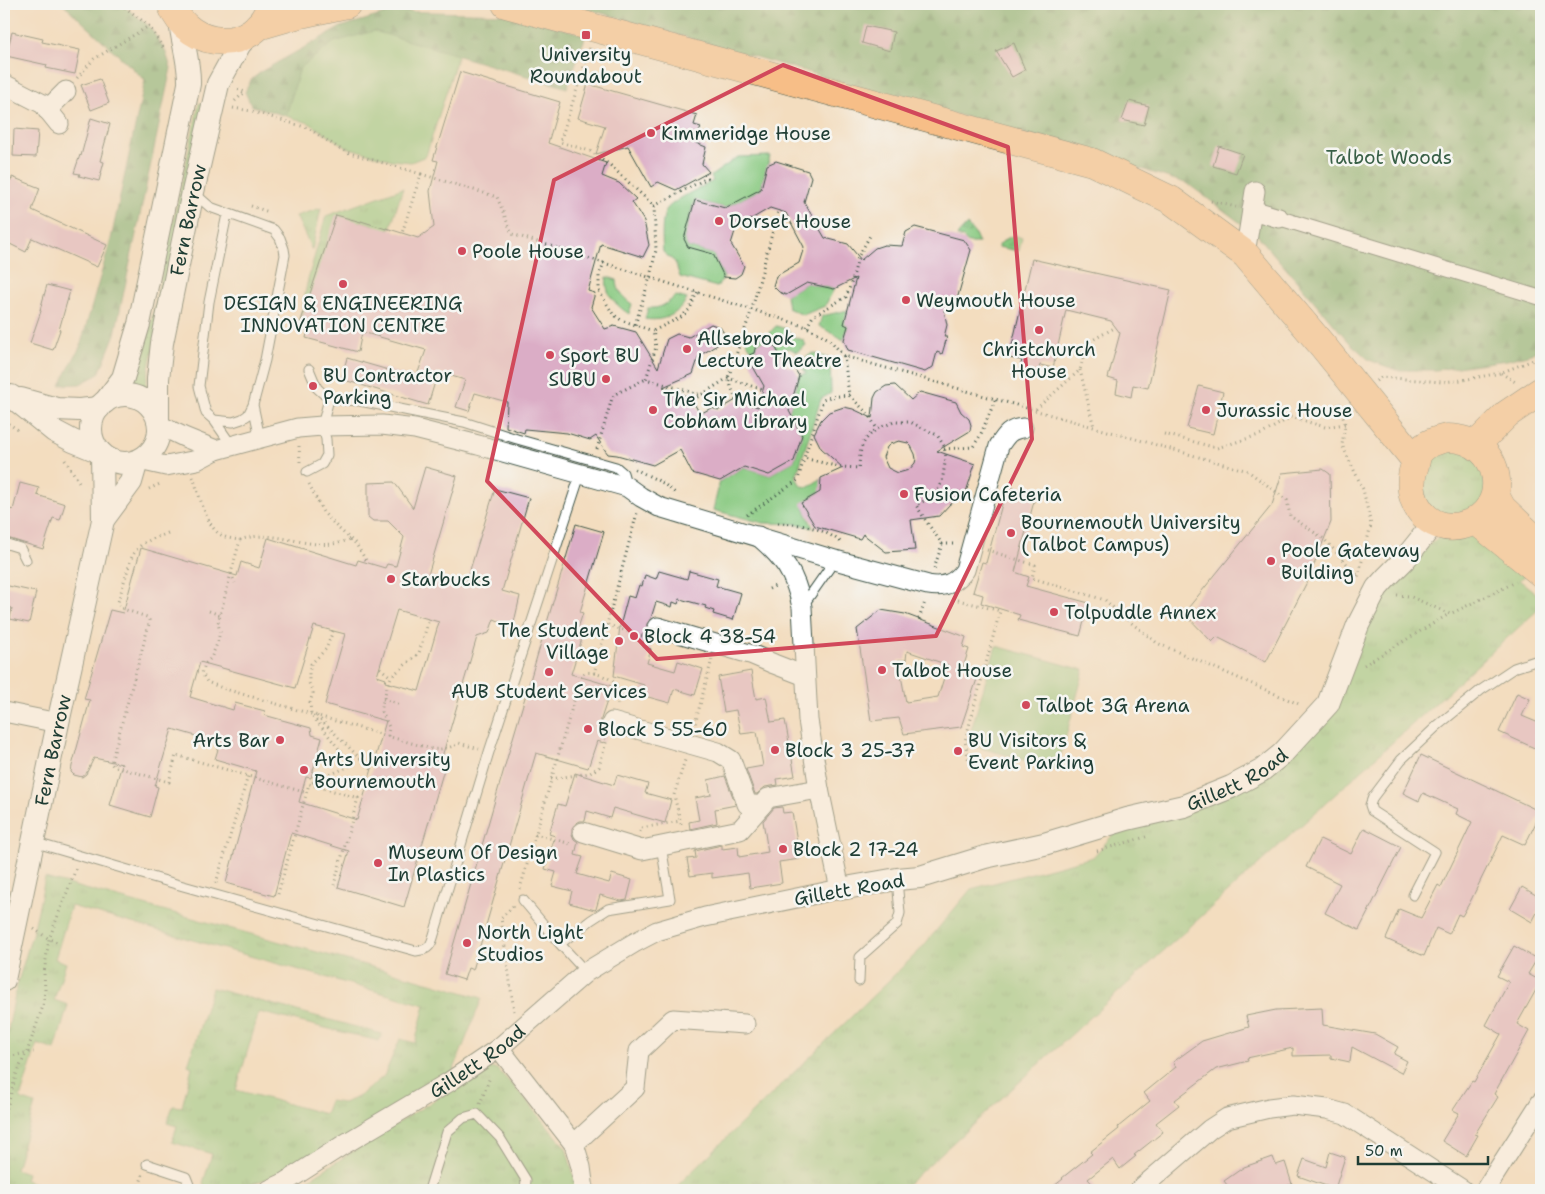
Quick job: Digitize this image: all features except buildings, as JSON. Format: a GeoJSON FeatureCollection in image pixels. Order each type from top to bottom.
{"type":"FeatureCollection","features":[{"type":"Feature","properties":{"kind":"main road"},"geometry":{"type":"LineString","coordinates":[[167,14],[195,34],[214,41],[236,39],[260,20],[296,15],[347,4]]}},
{"type":"Feature","properties":{"kind":"main road"},"geometry":{"type":"LineString","coordinates":[[506,4],[1092,162],[1171,200],[1245,254],[1322,345],[1422,453]]}},
{"type":"Feature","properties":{"kind":"main road"},"geometry":{"type":"LineString","coordinates":[[1322,345],[1369,386],[1422,453]]}},
{"type":"Feature","properties":{"kind":"main road"},"geometry":{"type":"LineString","coordinates":[[1482,451],[1507,414],[1541,391]]}},
{"type":"Feature","properties":{"kind":"main road"},"geometry":{"type":"LineString","coordinates":[[1482,451],[1541,397]]}},
{"type":"Feature","properties":{"kind":"main road"},"geometry":{"type":"LineString","coordinates":[[1453,438],[1469,441],[1482,451],[1496,474],[1495,495],[1486,512],[1464,525],[1450,527],[1427,518],[1414,502],[1410,480],[1422,453],[1440,439],[1453,438]]}},
{"type":"Feature","properties":{"kind":"main road"},"geometry":{"type":"LineString","coordinates":[[1495,495],[1502,508],[1541,545]]}},
{"type":"Feature","properties":{"kind":"main road"},"geometry":{"type":"LineString","coordinates":[[1475,520],[1530,577]]}},
{"type":"Feature","properties":{"kind":"street","name":"Fern Barrow"},"geometry":{"type":"LineString","coordinates":[[4,980],[32,842],[103,520],[101,453],[93,440],[91,428],[93,418],[123,378],[139,324],[188,84],[189,70],[182,38],[167,14]]}},
{"type":"Feature","properties":{"kind":"street","name":"Fern Barrow"},"geometry":{"type":"LineString","coordinates":[[103,520],[132,482],[138,461],[155,446],[159,435],[158,379],[162,343],[218,84],[240,44],[260,20]]}},
{"type":"Feature","properties":{"kind":"street"},"geometry":{"type":"LineString","coordinates":[[4,84],[43,104],[59,124]]}},
{"type":"Feature","properties":{"kind":"street"},"geometry":{"type":"LineString","coordinates":[[47,110],[66,91]]}},
{"type":"Feature","properties":{"kind":"street"},"geometry":{"type":"LineString","coordinates":[[1245,254],[1255,191]]}},
{"type":"Feature","properties":{"kind":"street"},"geometry":{"type":"LineString","coordinates":[[1252,210],[1541,298]]}},
{"type":"Feature","properties":{"kind":"street"},"geometry":{"type":"LineString","coordinates":[[7,395],[57,409],[79,410],[102,405],[120,396],[137,397],[149,404],[158,422],[184,437],[224,448]]}},
{"type":"Feature","properties":{"kind":"street"},"geometry":{"type":"LineString","coordinates":[[7,395],[54,431],[73,442],[101,453],[110,460],[126,464],[138,461],[166,466],[197,460],[224,448],[298,428],[375,424],[415,429],[478,445],[634,492],[659,506],[754,528],[841,553],[933,586],[946,586],[955,582],[965,570],[1000,446],[1005,436],[1014,428],[1023,428]]}},
{"type":"Feature","properties":{"kind":"street","name":"Gillett Road"},"geometry":{"type":"LineString","coordinates":[[269,1190],[282,1184],[449,1082],[499,1048],[586,972],[657,931],[705,917],[897,879],[920,877],[985,857],[1044,844],[1184,806],[1231,787],[1261,771],[1282,754],[1328,704],[1358,625],[1382,583],[1404,560],[1427,518]]}},
{"type":"Feature","properties":{"kind":"street"},"geometry":{"type":"LineString","coordinates":[[754,528],[785,562],[795,582],[802,607],[808,720],[819,789],[840,890]]}},
{"type":"Feature","properties":{"kind":"street"},"geometry":{"type":"LineString","coordinates":[[658,627],[753,655],[805,676]]}},
{"type":"Feature","properties":{"kind":"street"},"geometry":{"type":"LineString","coordinates":[[4,712],[58,723]]}},
{"type":"Feature","properties":{"kind":"street"},"geometry":{"type":"LineString","coordinates":[[612,722],[718,752],[731,760],[747,804],[761,806]]}},
{"type":"Feature","properties":{"kind":"street"},"geometry":{"type":"LineString","coordinates":[[583,832],[642,850],[740,830],[768,798],[819,789]]}},
{"type":"Feature","properties":{"kind":"street"},"geometry":{"type":"LineString","coordinates":[[574,1144],[635,1088],[639,1051],[673,1019],[745,1024]]}},
{"type":"Feature","properties":{"kind":"street"},"geometry":{"type":"LineString","coordinates":[[499,1048],[574,1144],[581,1167],[584,1190]]}},
{"type":"Feature","properties":{"kind":"street"},"geometry":{"type":"LineString","coordinates":[[1484,1190],[1541,1102]]}},
{"type":"Feature","properties":{"kind":"street"},"geometry":{"type":"LineString","coordinates":[[1139,1190],[1210,1129],[1227,1118],[1269,1108],[1293,1105],[1327,1109],[1345,1114],[1463,1190]]}},
{"type":"Feature","properties":{"kind":"lane"},"geometry":{"type":"LineString","coordinates":[[194,192],[210,207],[274,230],[280,238],[284,249],[282,270],[265,360],[253,405],[248,415],[242,420],[233,422],[214,420]]}},
{"type":"Feature","properties":{"kind":"lane"},"geometry":{"type":"LineString","coordinates":[[224,448],[214,420],[206,413],[199,386],[209,302],[226,214]]}},
{"type":"Feature","properties":{"kind":"lane"},"geometry":{"type":"LineString","coordinates":[[309,369],[317,388],[329,399],[360,401],[464,422],[616,467],[624,473],[634,492]]}},
{"type":"Feature","properties":{"kind":"lane"},"geometry":{"type":"LineString","coordinates":[[305,473],[322,464],[327,455],[326,439],[322,426],[329,399]]}},
{"type":"Feature","properties":{"kind":"lane"},"geometry":{"type":"LineString","coordinates":[[253,405],[260,438]]}},
{"type":"Feature","properties":{"kind":"lane"},"geometry":{"type":"LineString","coordinates":[[32,842],[416,951],[425,950],[431,946],[489,752],[580,475]]}},
{"type":"Feature","properties":{"kind":"lane"},"geometry":{"type":"LineString","coordinates":[[4,543],[20,548],[26,560]]}},
{"type":"Feature","properties":{"kind":"lane"},"geometry":{"type":"LineString","coordinates":[[802,607],[841,553]]}},
{"type":"Feature","properties":{"kind":"lane"},"geometry":{"type":"LineString","coordinates":[[1413,895],[1435,852],[1372,810],[1370,805],[1372,797],[1401,760],[1473,696],[1514,668],[1541,659]]}},
{"type":"Feature","properties":{"kind":"lane"},"geometry":{"type":"LineString","coordinates":[[560,944],[608,909],[670,899],[661,846]]}},
{"type":"Feature","properties":{"kind":"lane"},"geometry":{"type":"LineString","coordinates":[[859,981],[860,957],[897,924],[900,913],[897,879]]}},
{"type":"Feature","properties":{"kind":"lane"},"geometry":{"type":"LineString","coordinates":[[519,898],[586,972]]}},
{"type":"Feature","properties":{"kind":"lane"},"geometry":{"type":"LineString","coordinates":[[430,1190],[446,1132],[463,1118],[477,1114],[500,1138],[526,1180],[525,1190]]}},
{"type":"Feature","properties":{"kind":"lane"},"geometry":{"type":"LineString","coordinates":[[147,1164],[186,1177],[191,1190]]}},
{"type":"Feature","properties":{"kind":"path"},"geometry":{"type":"LineString","coordinates":[[121,4],[167,14]]}},
{"type":"Feature","properties":{"kind":"path"},"geometry":{"type":"LineString","coordinates":[[165,50],[167,14]]}},
{"type":"Feature","properties":{"kind":"path"},"geometry":{"type":"LineString","coordinates":[[66,91],[94,59],[167,14]]}},
{"type":"Feature","properties":{"kind":"path"},"geometry":{"type":"LineString","coordinates":[[592,28],[593,37],[560,142],[590,151],[610,165],[654,206],[656,250],[650,277],[635,325]]}},
{"type":"Feature","properties":{"kind":"path"},"geometry":{"type":"LineString","coordinates":[[218,84],[245,92],[230,107],[308,128],[343,151],[497,197],[512,234],[807,327],[829,339],[844,356],[1248,471],[1287,500],[1290,516],[1324,539],[1358,576],[1382,583],[1382,593],[1409,596],[1450,614]]}},
{"type":"Feature","properties":{"kind":"path"},"geometry":{"type":"LineString","coordinates":[[402,233],[421,174]]}},
{"type":"Feature","properties":{"kind":"path"},"geometry":{"type":"LineString","coordinates":[[654,206],[711,176]]}},
{"type":"Feature","properties":{"kind":"path"},"geometry":{"type":"LineString","coordinates":[[693,400],[728,378],[752,309],[778,211]]}},
{"type":"Feature","properties":{"kind":"path"},"geometry":{"type":"LineString","coordinates":[[807,327],[813,316],[846,298],[858,257],[871,234]]}},
{"type":"Feature","properties":{"kind":"path"},"geometry":{"type":"LineString","coordinates":[[604,262],[599,276],[598,291],[613,314],[620,320],[653,331],[681,317],[690,309],[697,292]]}},
{"type":"Feature","properties":{"kind":"path"},"geometry":{"type":"LineString","coordinates":[[1094,427],[1080,370],[1087,343],[1116,327]]}},
{"type":"Feature","properties":{"kind":"path"},"geometry":{"type":"LineString","coordinates":[[646,379],[656,347],[653,331]]}},
{"type":"Feature","properties":{"kind":"path"},"geometry":{"type":"LineString","coordinates":[[844,356],[849,396],[869,415],[877,429]]}},
{"type":"Feature","properties":{"kind":"path"},"geometry":{"type":"LineString","coordinates":[[1369,386],[1381,377],[1441,382],[1463,380],[1500,373],[1541,358]]}},
{"type":"Feature","properties":{"kind":"path"},"geometry":{"type":"LineString","coordinates":[[1035,410],[1080,370]]}},
{"type":"Feature","properties":{"kind":"path"},"geometry":{"type":"LineString","coordinates":[[728,378],[763,390]]}},
{"type":"Feature","properties":{"kind":"path"},"geometry":{"type":"LineString","coordinates":[[728,378],[736,400]]}},
{"type":"Feature","properties":{"kind":"path"},"geometry":{"type":"LineString","coordinates":[[605,453],[597,450],[613,395],[646,379],[702,395]]}},
{"type":"Feature","properties":{"kind":"path"},"geometry":{"type":"LineString","coordinates":[[754,528],[744,518],[798,480],[823,400],[830,397],[849,396]]}},
{"type":"Feature","properties":{"kind":"path"},"geometry":{"type":"LineString","coordinates":[[944,449],[973,447],[980,436],[996,398]]}},
{"type":"Feature","properties":{"kind":"path"},"geometry":{"type":"LineString","coordinates":[[1164,434],[1217,448],[1262,434],[1291,418],[1325,427],[1345,424],[1342,445],[1363,489],[1371,525],[1358,576]]}},
{"type":"Feature","properties":{"kind":"path"},"geometry":{"type":"LineString","coordinates":[[4,421],[27,435]]}},
{"type":"Feature","properties":{"kind":"path"},"geometry":{"type":"LineString","coordinates":[[804,458],[839,467],[860,468],[860,449],[867,437],[877,429],[894,422],[910,422],[936,435],[944,446],[945,463],[942,482],[928,499],[916,504],[942,544],[932,574],[933,597],[926,599],[919,619]]}},
{"type":"Feature","properties":{"kind":"path"},"geometry":{"type":"LineString","coordinates":[[298,428],[299,462],[323,512],[356,544],[367,562]]}},
{"type":"Feature","properties":{"kind":"path"},"geometry":{"type":"LineString","coordinates":[[1541,447],[1539,472],[1541,479]]}},
{"type":"Feature","properties":{"kind":"path"},"geometry":{"type":"LineString","coordinates":[[58,455],[67,461],[81,485]]}},
{"type":"Feature","properties":{"kind":"path"},"geometry":{"type":"LineString","coordinates":[[630,466],[663,483],[678,495]]}},
{"type":"Feature","properties":{"kind":"path"},"geometry":{"type":"LineString","coordinates":[[194,478],[210,524],[218,534],[227,538],[240,540],[260,535],[322,544],[341,543],[350,538]]}},
{"type":"Feature","properties":{"kind":"path"},"geometry":{"type":"LineString","coordinates":[[517,1032],[501,918],[519,898],[535,834],[581,676],[584,673],[594,673],[608,625],[634,492]]}},
{"type":"Feature","properties":{"kind":"path"},"geometry":{"type":"LineString","coordinates":[[772,523],[799,524],[830,534],[841,553]]}},
{"type":"Feature","properties":{"kind":"path"},"geometry":{"type":"LineString","coordinates":[[168,533],[140,545],[134,552],[130,559],[118,602],[120,608],[147,617],[149,624],[110,763],[114,766],[168,782],[176,755],[307,793]]}},
{"type":"Feature","properties":{"kind":"path"},"geometry":{"type":"LineString","coordinates":[[240,540],[218,622],[220,632],[217,644],[202,673],[207,682],[224,689],[432,749],[442,750],[459,743],[489,752]]}},
{"type":"Feature","properties":{"kind":"path"},"geometry":{"type":"LineString","coordinates":[[972,546],[1035,565],[1032,578],[1105,600],[1157,643],[1275,695],[1320,712]]}},
{"type":"Feature","properties":{"kind":"path"},"geometry":{"type":"LineString","coordinates":[[231,573],[235,583]]}},
{"type":"Feature","properties":{"kind":"path"},"geometry":{"type":"LineString","coordinates":[[1360,668],[1450,614],[1530,577]]}},
{"type":"Feature","properties":{"kind":"path"},"geometry":{"type":"LineString","coordinates":[[956,599],[1000,611],[965,741],[969,762]]}},
{"type":"Feature","properties":{"kind":"path"},"geometry":{"type":"LineString","coordinates":[[209,611],[220,615]]}},
{"type":"Feature","properties":{"kind":"path"},"geometry":{"type":"LineString","coordinates":[[388,736],[389,727],[382,712],[383,700],[392,678],[419,653],[429,619]]}},
{"type":"Feature","properties":{"kind":"path"},"geometry":{"type":"LineString","coordinates":[[608,625],[648,638],[652,625],[658,627]]}},
{"type":"Feature","properties":{"kind":"path"},"geometry":{"type":"LineString","coordinates":[[278,894],[310,784],[352,764],[311,714],[310,702],[313,693],[309,683],[309,673],[312,664],[326,649],[333,631]]}},
{"type":"Feature","properties":{"kind":"path"},"geometry":{"type":"LineString","coordinates":[[685,841],[674,795],[690,744],[716,644]]}},
{"type":"Feature","properties":{"kind":"path"},"geometry":{"type":"LineString","coordinates":[[380,668],[392,678]]}},
{"type":"Feature","properties":{"kind":"path"},"geometry":{"type":"LineString","coordinates":[[383,700],[401,705]]}},
{"type":"Feature","properties":{"kind":"path"},"geometry":{"type":"LineString","coordinates":[[317,715],[372,770]]}},
{"type":"Feature","properties":{"kind":"path"},"geometry":{"type":"LineString","coordinates":[[214,889],[248,776]]}},
{"type":"Feature","properties":{"kind":"path"},"geometry":{"type":"LineString","coordinates":[[310,784],[358,798],[334,885]]}},
{"type":"Feature","properties":{"kind":"path"},"geometry":{"type":"LineString","coordinates":[[535,834],[579,846],[583,832]]}},
{"type":"Feature","properties":{"kind":"path"},"geometry":{"type":"LineString","coordinates":[[4,1118],[18,1072],[43,1006],[48,939],[80,856]]}},
{"type":"Feature","properties":{"kind":"path"},"geometry":{"type":"LineString","coordinates":[[34,928],[48,939],[60,943]]}},
{"type":"Feature","properties":{"kind":"path"},"geometry":{"type":"LineString","coordinates":[[477,1114],[499,1048]]}},
{"type":"Feature","properties":{"kind":"path"},"geometry":{"type":"LineString","coordinates":[[4,1056],[13,1057],[27,1052],[34,1052]]}},
{"type":"Feature","properties":{"kind":"path"},"geometry":{"type":"LineString","coordinates":[[4,1175],[10,1186],[17,1190]]}},
{"type":"Feature","properties":{"kind":"highlighted area"},"geometry":{"type":"Polygon","coordinates":[[[783,65],[1008,147],[1032,439],[936,636],[657,659],[487,481],[554,180],[783,65]]]}},
{"type":"Feature","properties":{"kind":"green space"},"geometry":{"type":"Polygon","coordinates":[[[63,4],[121,4],[149,26],[165,50],[171,68],[115,334],[99,374],[80,384],[60,385],[80,347],[111,239],[145,80],[63,4]]]}},
{"type":"Feature","properties":{"kind":"green space","name":"Talbot Woods"},"geometry":{"type":"Polygon","coordinates":[[[570,4],[1541,4],[1541,348],[1531,354],[1507,360],[1436,370],[1396,370],[1369,360],[1349,342],[1258,236],[1188,184],[1091,153],[570,4]]]}},
{"type":"Feature","properties":{"kind":"green space"},"geometry":{"type":"Polygon","coordinates":[[[394,11],[510,14],[586,35],[567,88],[374,31],[300,68],[286,116],[252,106],[245,92],[251,80],[262,71],[341,27],[394,11]]]}},
{"type":"Feature","properties":{"kind":"green space"},"geometry":{"type":"Polygon","coordinates":[[[374,31],[458,55],[426,156],[411,162],[392,160],[346,147],[309,123],[286,116],[300,68],[334,42],[374,31]]]}},
{"type":"Feature","properties":{"kind":"green space"},"geometry":{"type":"Polygon","coordinates":[[[199,103],[205,104],[147,377],[146,392],[131,389],[145,350],[199,103]]]}},
{"type":"Feature","properties":{"kind":"green space"},"geometry":{"type":"Polygon","coordinates":[[[770,156],[761,189],[725,208],[703,202],[693,206],[684,239],[688,247],[713,254],[724,277],[717,287],[680,277],[675,262],[663,252],[662,236],[666,210],[681,198],[713,181],[711,176],[738,157],[770,156]]]}},
{"type":"Feature","properties":{"kind":"green space"},"geometry":{"type":"Polygon","coordinates":[[[403,188],[390,229],[386,229],[383,239],[374,225],[361,221],[358,230],[336,216],[302,330],[298,330],[308,279],[326,216],[403,188]]]}},
{"type":"Feature","properties":{"kind":"green space"},"geometry":{"type":"Polygon","coordinates":[[[321,208],[312,250],[296,216],[321,208]]]}},
{"type":"Feature","properties":{"kind":"green space"},"geometry":{"type":"Polygon","coordinates":[[[967,225],[975,234],[979,243],[968,243],[963,238],[957,236],[967,225]]]}},
{"type":"Feature","properties":{"kind":"green space"},"geometry":{"type":"Polygon","coordinates":[[[1017,236],[1022,238],[1019,251],[998,247],[1006,239],[1017,236]]]}},
{"type":"Feature","properties":{"kind":"green space"},"geometry":{"type":"Polygon","coordinates":[[[607,277],[617,280],[618,288],[626,300],[632,304],[629,314],[609,294],[607,277]]]}},
{"type":"Feature","properties":{"kind":"green space"},"geometry":{"type":"Polygon","coordinates":[[[807,283],[834,289],[825,306],[803,315],[788,308],[786,295],[807,283]]]}},
{"type":"Feature","properties":{"kind":"green space"},"geometry":{"type":"Polygon","coordinates":[[[676,296],[687,299],[675,313],[664,318],[645,319],[648,308],[660,307],[676,296]]]}},
{"type":"Feature","properties":{"kind":"green space"},"geometry":{"type":"Polygon","coordinates":[[[848,310],[848,326],[844,340],[819,326],[822,316],[848,310]]]}},
{"type":"Feature","properties":{"kind":"green space"},"geometry":{"type":"Polygon","coordinates":[[[776,326],[787,329],[791,336],[803,340],[806,345],[797,352],[789,348],[779,354],[773,343],[763,341],[756,345],[754,353],[746,342],[747,339],[760,334],[766,336],[776,326]]]}},
{"type":"Feature","properties":{"kind":"green space"},"geometry":{"type":"Polygon","coordinates":[[[813,353],[830,359],[831,393],[821,399],[796,477],[801,486],[809,487],[820,479],[824,489],[802,503],[813,528],[799,524],[763,523],[713,510],[720,481],[744,467],[769,475],[794,461],[802,435],[789,411],[799,376],[806,373],[799,362],[813,353]]]}},
{"type":"Feature","properties":{"kind":"green space"},"geometry":{"type":"Polygon","coordinates":[[[1423,448],[1483,450],[1486,511],[1424,517],[1423,448]]]}},
{"type":"Feature","properties":{"kind":"green space"},"geometry":{"type":"Polygon","coordinates":[[[1474,536],[1527,573],[1519,580],[1541,597],[1541,607],[901,1190],[673,1190],[920,950],[971,889],[1093,857],[1127,819],[1231,787],[1328,704],[1358,625],[1432,542],[1440,537],[1474,536]]]}},
{"type":"Feature","properties":{"kind":"green space","name":"Talbot 3G Arena"},"geometry":{"type":"Polygon","coordinates":[[[996,646],[1084,670],[1057,769],[967,744],[996,646]]]}},
{"type":"Feature","properties":{"kind":"green space"},"geometry":{"type":"Polygon","coordinates":[[[45,878],[482,998],[449,1082],[282,1174],[232,1190],[207,1190],[203,1183],[212,1154],[172,1142],[177,1126],[167,1123],[173,1106],[182,1107],[192,1067],[188,1065],[212,988],[382,1034],[379,1041],[259,1012],[236,1090],[325,1114],[330,1101],[343,1103],[358,1097],[384,1076],[400,1039],[415,1043],[425,1005],[71,906],[55,959],[66,963],[54,1000],[68,1005],[55,1050],[37,1044],[20,1099],[35,1104],[16,1169],[27,1173],[25,1180],[58,1190],[4,1190],[4,1050],[17,985],[34,928],[45,878]]]}},
{"type":"Feature","properties":{"kind":"green space"},"geometry":{"type":"Polygon","coordinates":[[[485,1068],[497,1069],[522,1095],[566,1148],[578,1190],[292,1190],[485,1068]]]}},
{"type":"Feature","properties":{"kind":"place","name":"University Roundabout"},"geometry":{"type":"Point","coordinates":[586,35]}},
{"type":"Feature","properties":{"kind":"place","name":"Kimmeridge House"},"geometry":{"type":"Point","coordinates":[651,133]}},
{"type":"Feature","properties":{"kind":"place","name":"Dorset House"},"geometry":{"type":"Point","coordinates":[719,221]}},
{"type":"Feature","properties":{"kind":"place","name":"Poole House"},"geometry":{"type":"Point","coordinates":[462,251]}},
{"type":"Feature","properties":{"kind":"place","name":"DESIGN & ENGINEERING INNOVATION CENTRE"},"geometry":{"type":"Point","coordinates":[343,284]}},
{"type":"Feature","properties":{"kind":"place","name":"Weymouth House"},"geometry":{"type":"Point","coordinates":[906,300]}},
{"type":"Feature","properties":{"kind":"place","name":"Christchurch House"},"geometry":{"type":"Point","coordinates":[1039,330]}},
{"type":"Feature","properties":{"kind":"place","name":"Allsebrook Lecture Theatre"},"geometry":{"type":"Point","coordinates":[687,349]}},
{"type":"Feature","properties":{"kind":"place","name":"Sport BU"},"geometry":{"type":"Point","coordinates":[550,355]}},
{"type":"Feature","properties":{"kind":"place","name":"SUBU"},"geometry":{"type":"Point","coordinates":[606,379]}},
{"type":"Feature","properties":{"kind":"place","name":"BU Contractor Parking"},"geometry":{"type":"Point","coordinates":[313,386]}},
{"type":"Feature","properties":{"kind":"place","name":"The Sir Michael Cobham Library"},"geometry":{"type":"Point","coordinates":[653,410]}},
{"type":"Feature","properties":{"kind":"place","name":"Jurassic House"},"geometry":{"type":"Point","coordinates":[1206,410]}},
{"type":"Feature","properties":{"kind":"place","name":"Fusion Cafeteria"},"geometry":{"type":"Point","coordinates":[904,494]}},
{"type":"Feature","properties":{"kind":"place","name":"Bournemouth University (Talbot Campus)"},"geometry":{"type":"Point","coordinates":[1011,533]}},
{"type":"Feature","properties":{"kind":"place","name":"Poole Gateway Building"},"geometry":{"type":"Point","coordinates":[1271,561]}},
{"type":"Feature","properties":{"kind":"place","name":"Starbucks"},"geometry":{"type":"Point","coordinates":[391,579]}},
{"type":"Feature","properties":{"kind":"place","name":"Tolpuddle Annex"},"geometry":{"type":"Point","coordinates":[1054,612]}},
{"type":"Feature","properties":{"kind":"place","name":"Block 4 38-54"},"geometry":{"type":"Point","coordinates":[634,636]}},
{"type":"Feature","properties":{"kind":"place","name":"The Student Village"},"geometry":{"type":"Point","coordinates":[619,641]}},
{"type":"Feature","properties":{"kind":"place","name":"Talbot House"},"geometry":{"type":"Point","coordinates":[882,670]}},
{"type":"Feature","properties":{"kind":"place","name":"AUB Student Services"},"geometry":{"type":"Point","coordinates":[549,672]}},
{"type":"Feature","properties":{"kind":"place","name":"Talbot 3G Arena"},"geometry":{"type":"Point","coordinates":[1026,705]}},
{"type":"Feature","properties":{"kind":"place","name":"Block 5 55-60"},"geometry":{"type":"Point","coordinates":[588,729]}},
{"type":"Feature","properties":{"kind":"place","name":"Arts Bar"},"geometry":{"type":"Point","coordinates":[280,740]}},
{"type":"Feature","properties":{"kind":"place","name":"Block 3 25-37"},"geometry":{"type":"Point","coordinates":[775,750]}},
{"type":"Feature","properties":{"kind":"place","name":"BU Visitors & Event Parking"},"geometry":{"type":"Point","coordinates":[958,751]}},
{"type":"Feature","properties":{"kind":"place","name":"Arts University Bournemouth"},"geometry":{"type":"Point","coordinates":[304,770]}},
{"type":"Feature","properties":{"kind":"place","name":"Block 2 17-24"},"geometry":{"type":"Point","coordinates":[783,849]}},
{"type":"Feature","properties":{"kind":"place","name":"Museum Of Design In Plastics"},"geometry":{"type":"Point","coordinates":[378,863]}},
{"type":"Feature","properties":{"kind":"place","name":"North Light Studios"},"geometry":{"type":"Point","coordinates":[467,943]}}]}
